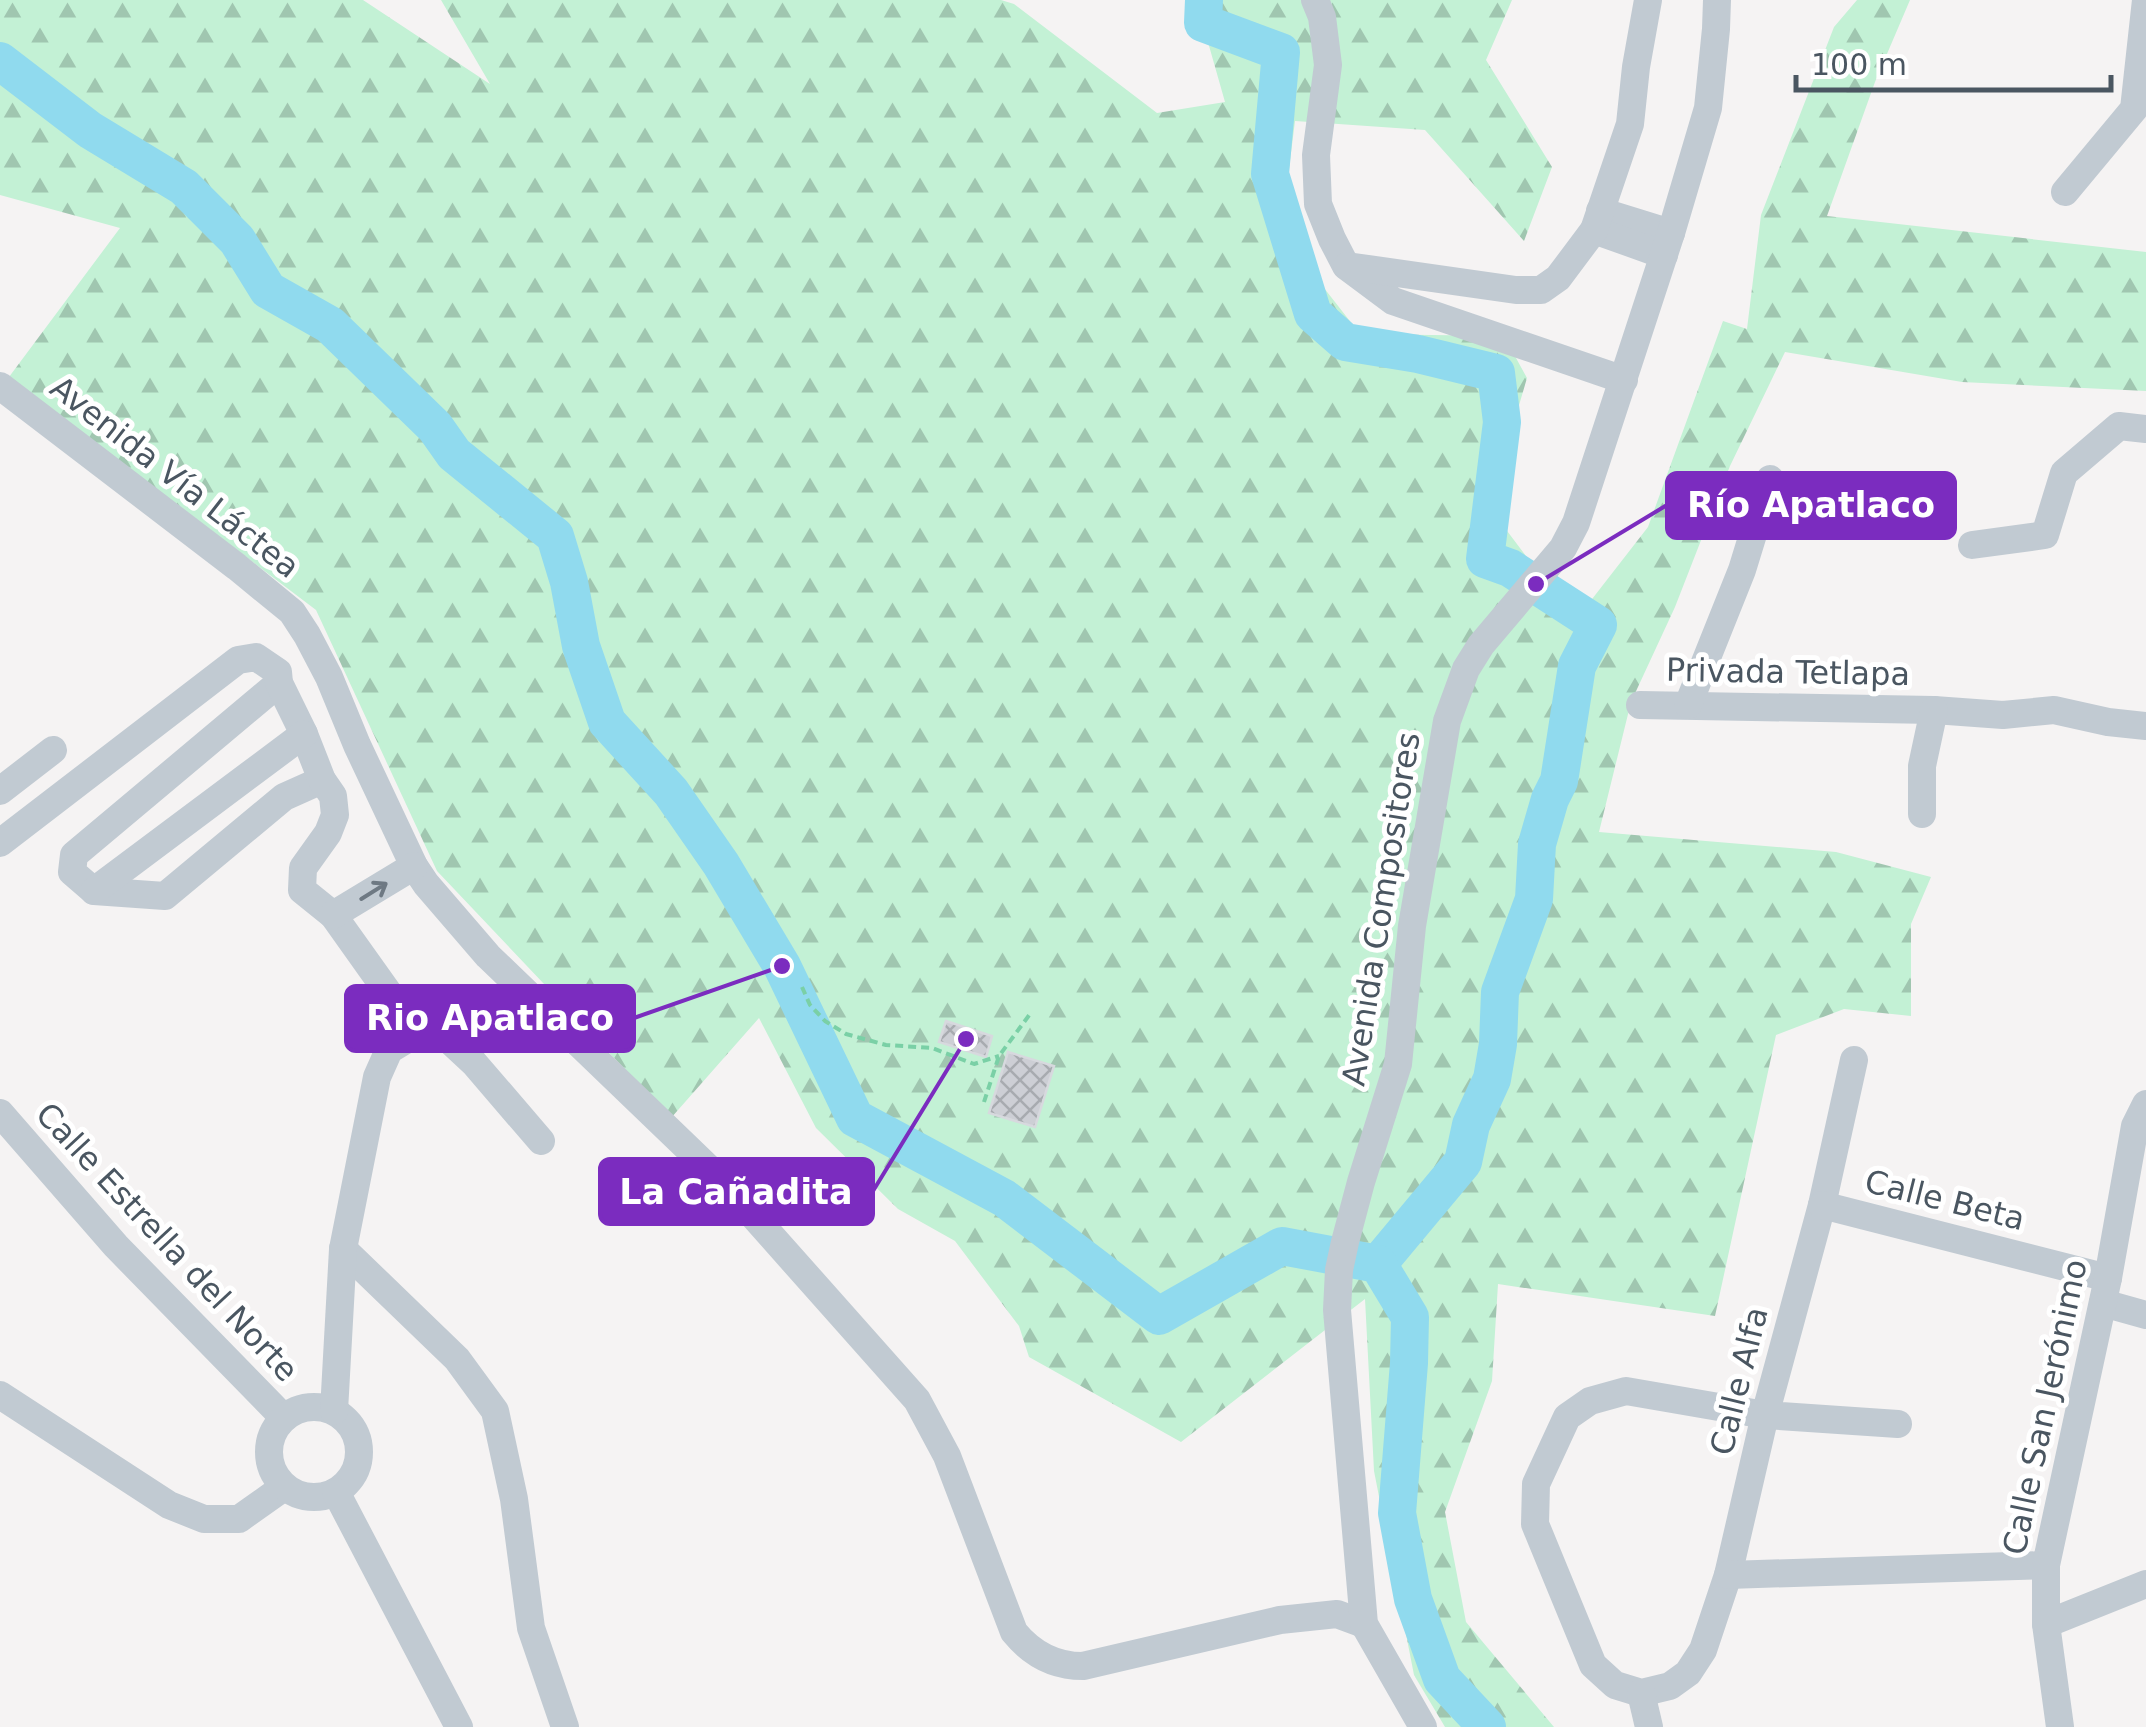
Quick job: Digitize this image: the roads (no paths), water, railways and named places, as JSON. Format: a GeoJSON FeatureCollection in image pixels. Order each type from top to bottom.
{"type":"FeatureCollection","features":[{"type":"Feature","properties":{"kind":"street"},"geometry":{"type":"LineString","coordinates":[[1316,0],[1328,65],[1316,155],[1318,204],[1346,266],[1393,301],[1624,380]]}},
{"type":"Feature","properties":{"kind":"street"},"geometry":{"type":"LineString","coordinates":[[1346,266],[1516,290],[1541,290],[1558,278],[1597,220],[1630,124],[1648,0]]}},
{"type":"Feature","properties":{"kind":"street","name":"Avenida Compositores"},"geometry":{"type":"LineString","coordinates":[[1423,1727],[1364,1624],[1336,1310],[1339,1270],[1360,1182],[1398,1064],[1408,955],[1447,720],[1466,669],[1481,644],[1564,548],[1576,524],[1708,108],[1716,0]]}},
{"type":"Feature","properties":{"kind":"street"},"geometry":{"type":"LineString","coordinates":[[2064,192],[2134,108],[2146,0]]}},
{"type":"Feature","properties":{"kind":"street"},"geometry":{"type":"LineString","coordinates":[[1597,220],[1667,244]]}},
{"type":"Feature","properties":{"kind":"street","name":"Avenida Vía Láctea"},"geometry":{"type":"LineString","coordinates":[[0,386],[292,612],[330,677],[357,746],[426,884],[488,956],[726,1185],[917,1400],[947,1456],[1014,1632],[1026,1647],[1057,1663],[1083,1666],[1280,1620],[1337,1614],[1364,1624]]}},
{"type":"Feature","properties":{"kind":"street"},"geometry":{"type":"LineString","coordinates":[[1972,545],[2046,535],[2064,473],[2119,426],[2146,429]]}},
{"type":"Feature","properties":{"kind":"street"},"geometry":{"type":"LineString","coordinates":[[1688,705],[1742,570],[1770,480]]}},
{"type":"Feature","properties":{"kind":"street"},"geometry":{"type":"LineString","coordinates":[[0,843],[238,660],[256,657],[278,672],[279,683],[322,780],[333,796],[335,814],[328,833],[303,868],[302,890],[334,915],[417,1033]]}},
{"type":"Feature","properties":{"kind":"street"},"geometry":{"type":"LineString","coordinates":[[279,683],[74,854],[72,872],[94,891],[165,896],[284,797],[322,780]]}},
{"type":"Feature","properties":{"kind":"street","name":"Privada Tetlapa"},"geometry":{"type":"LineString","coordinates":[[1640,705],[1934,710],[2003,715],[2054,710],[2146,726]]}},
{"type":"Feature","properties":{"kind":"street","name":"Privada Tetlapa"},"geometry":{"type":"LineString","coordinates":[[1922,814],[1922,766],[1934,710]]}},
{"type":"Feature","properties":{"kind":"street"},"geometry":{"type":"LineString","coordinates":[[94,891],[304,734]]}},
{"type":"Feature","properties":{"kind":"street"},"geometry":{"type":"LineString","coordinates":[[0,791],[52,750]]}},
{"type":"Feature","properties":{"kind":"street"},"geometry":{"type":"LineString","coordinates":[[334,915],[414,866]]}},
{"type":"Feature","properties":{"kind":"street"},"geometry":{"type":"LineString","coordinates":[[334,1410],[343,1249],[377,1077],[388,1050],[417,1033],[446,1037],[474,1062],[541,1141]]}},
{"type":"Feature","properties":{"kind":"street","name":"Calle Alfa"},"geometry":{"type":"LineString","coordinates":[[1640,1693],[1670,1686],[1688,1673],[1703,1650],[1728,1576],[1765,1415],[1822,1205],[1854,1060]]}},
{"type":"Feature","properties":{"kind":"street","name":"Calle San Jerónimo"},"geometry":{"type":"LineString","coordinates":[[2060,1727],[2046,1624],[2046,1566],[2105,1290],[2135,1126],[2146,1104]]}},
{"type":"Feature","properties":{"kind":"street","name":"Calle Estrella del Norte"},"geometry":{"type":"LineString","coordinates":[[0,1113],[116,1246],[284,1418]]}},
{"type":"Feature","properties":{"kind":"street","name":"Calle Beta"},"geometry":{"type":"LineString","coordinates":[[1822,1205],[2105,1290],[2146,1314]]}},
{"type":"Feature","properties":{"kind":"street"},"geometry":{"type":"LineString","coordinates":[[343,1249],[458,1359],[495,1411],[514,1500],[532,1628],[566,1727]]}},
{"type":"Feature","properties":{"kind":"street"},"geometry":{"type":"LineString","coordinates":[[1649,1727],[1640,1693],[1615,1685],[1593,1665],[1535,1524],[1536,1484],[1567,1417],[1590,1401],[1626,1390],[1765,1415],[1898,1424]]}},
{"type":"Feature","properties":{"kind":"street"},"geometry":{"type":"LineString","coordinates":[[0,1396],[170,1505],[204,1519],[238,1519],[284,1486]]}},
{"type":"Feature","properties":{"kind":"street"},"geometry":{"type":"LineString","coordinates":[[295,1410],[334,1410],[346,1418],[359,1444],[356,1472],[348,1484],[323,1497],[296,1494],[274,1475],[269,1444],[274,1430],[295,1410]]}},
{"type":"Feature","properties":{"kind":"street"},"geometry":{"type":"LineString","coordinates":[[336,1492],[459,1727]]}},
{"type":"Feature","properties":{"kind":"street"},"geometry":{"type":"LineString","coordinates":[[1728,1576],[2046,1566]]}},
{"type":"Feature","properties":{"kind":"street"},"geometry":{"type":"LineString","coordinates":[[2046,1624],[2146,1584]]}},
{"type":"Feature","properties":{"kind":"waterway"},"geometry":{"type":"LineString","coordinates":[[1204,0],[1203,23],[1281,52],[1270,174],[1313,314],[1345,342],[1496,373],[1502,422],[1485,559],[1510,568],[1598,625],[1577,666],[1559,781],[1537,844],[1534,899],[1500,992],[1492,1079],[1471,1125],[1463,1162],[1378,1264]]}},
{"type":"Feature","properties":{"kind":"waterway"},"geometry":{"type":"LineString","coordinates":[[0,61],[90,130],[184,187],[237,240],[268,290],[330,325],[435,427],[454,454],[555,536],[569,582],[581,646],[607,722],[671,792],[721,864],[782,966],[855,1118],[1004,1198],[1159,1316],[1282,1246],[1378,1264],[1410,1317],[1397,1513],[1413,1599],[1442,1679],[1487,1727]]}},
{"type":"Feature","properties":{"kind":"place","name":"Río Apatlaco"},"geometry":{"type":"Point","coordinates":[1536,584]}},
{"type":"Feature","properties":{"kind":"place","name":"Rio Apatlaco"},"geometry":{"type":"Point","coordinates":[782,966]}},
{"type":"Feature","properties":{"kind":"place","name":"La Cañadita"},"geometry":{"type":"Point","coordinates":[966,1039]}}]}
